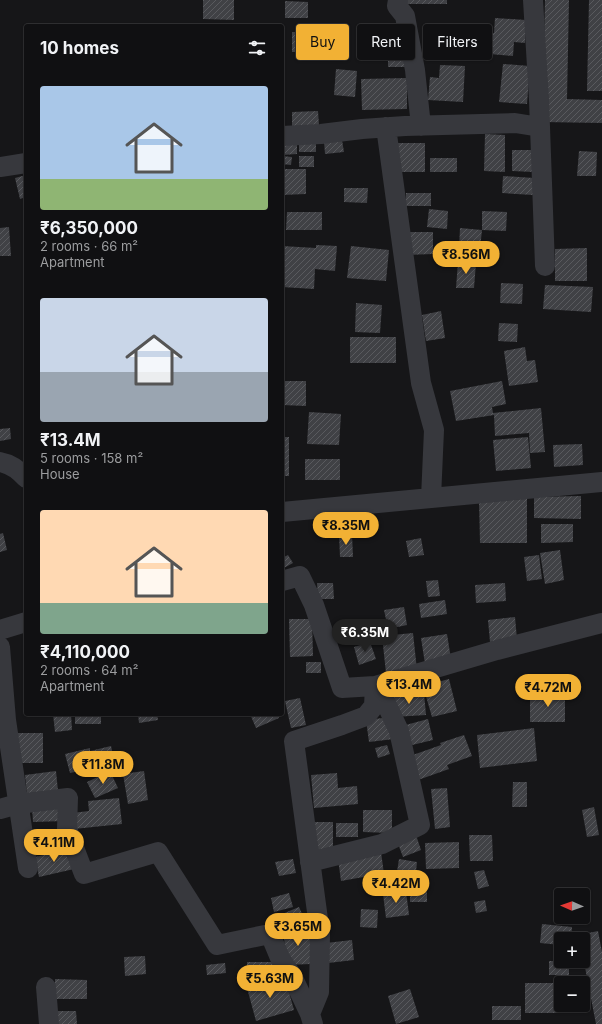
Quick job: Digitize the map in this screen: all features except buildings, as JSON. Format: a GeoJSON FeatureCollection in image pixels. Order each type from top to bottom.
{"type":"FeatureCollection","features":[{"type":"Feature","properties":{"kind":"street"},"geometry":{"type":"LineString","coordinates":[[398,0],[397,6],[405,16],[415,70],[421,126]]}},
{"type":"Feature","properties":{"kind":"street"},"geometry":{"type":"LineString","coordinates":[[532,0],[539,100],[544,266]]}},
{"type":"Feature","properties":{"kind":"street"},"geometry":{"type":"LineString","coordinates":[[284,136],[321,134],[386,127],[515,123],[540,127]]}},
{"type":"Feature","properties":{"kind":"street"},"geometry":{"type":"LineString","coordinates":[[386,127],[421,383],[434,430],[431,498]]}},
{"type":"Feature","properties":{"kind":"street"},"geometry":{"type":"LineString","coordinates":[[0,167],[24,163]]}},
{"type":"Feature","properties":{"kind":"street"},"geometry":{"type":"LineString","coordinates":[[0,462],[8,464],[24,476]]}},
{"type":"Feature","properties":{"kind":"street"},"geometry":{"type":"LineString","coordinates":[[284,512],[602,482]]}},
{"type":"Feature","properties":{"kind":"street"},"geometry":{"type":"LineString","coordinates":[[284,580],[300,576],[314,606],[342,688],[377,686],[497,650],[602,624]]}},
{"type":"Feature","properties":{"kind":"street"},"geometry":{"type":"LineString","coordinates":[[24,623],[1,634],[9,806],[28,868]]}},
{"type":"Feature","properties":{"kind":"street"},"geometry":{"type":"LineString","coordinates":[[311,1019],[319,992],[320,934],[294,741],[366,716],[374,706],[377,686]]}},
{"type":"Feature","properties":{"kind":"street"},"geometry":{"type":"LineString","coordinates":[[310,862],[382,844],[420,826],[399,731],[377,686]]}},
{"type":"Feature","properties":{"kind":"street"},"geometry":{"type":"LineString","coordinates":[[9,806],[68,798],[68,829],[84,874],[158,852],[217,945],[270,934],[280,958],[292,976],[311,1019]]}},
{"type":"Feature","properties":{"kind":"street"},"geometry":{"type":"LineString","coordinates":[[46,986],[49,1024]]}}]}
